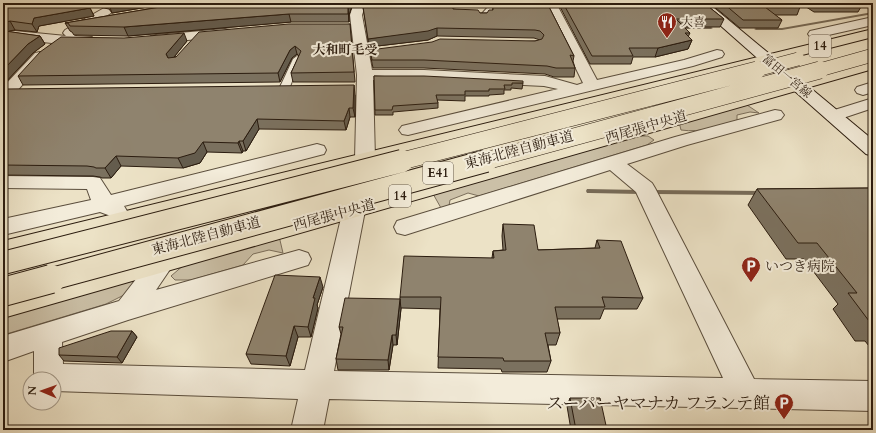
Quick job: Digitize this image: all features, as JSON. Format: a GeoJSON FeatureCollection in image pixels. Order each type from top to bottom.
{"type":"FeatureCollection","features":[{"type":"Feature","properties":{"kind":"main road","name":"14"},"geometry":{"type":"LineString","coordinates":[[3,250],[860,34],[873,33]]}},
{"type":"Feature","properties":{"kind":"main road","name":"東海北陸自動車道"},"geometry":{"type":"LineString","coordinates":[[3,263],[860,34]]}},
{"type":"Feature","properties":{"kind":"main road","name":"東海北陸自動車道"},"geometry":{"type":"LineString","coordinates":[[3,292],[873,55]]}},
{"type":"Feature","properties":{"kind":"main road","name":"西尾張中央道"},"geometry":{"type":"LineString","coordinates":[[3,307],[873,64]]}},
{"type":"Feature","properties":{"kind":"street"},"geometry":{"type":"LineString","coordinates":[[308,430],[356,209],[365,159],[364,71],[350,27],[360,3]]}},
{"type":"Feature","properties":{"kind":"street"},"geometry":{"type":"LineString","coordinates":[[550,3],[590,86]]}},
{"type":"Feature","properties":{"kind":"street","name":"富田一宮線"},"geometry":{"type":"LineString","coordinates":[[701,3],[873,150]]}},
{"type":"Feature","properties":{"kind":"street"},"geometry":{"type":"LineString","coordinates":[[5,95],[39,57],[88,16],[121,10]]}},
{"type":"Feature","properties":{"kind":"street"},"geometry":{"type":"LineString","coordinates":[[9,36],[88,16],[121,10]]}},
{"type":"Feature","properties":{"kind":"street"},"geometry":{"type":"LineString","coordinates":[[815,34],[860,34],[873,21]]}},
{"type":"Feature","properties":{"kind":"street"},"geometry":{"type":"LineString","coordinates":[[142,40],[238,32]]}},
{"type":"Feature","properties":{"kind":"street"},"geometry":{"type":"LineString","coordinates":[[9,36],[61,40],[98,40]]}},
{"type":"Feature","properties":{"kind":"street"},"geometry":{"type":"LineString","coordinates":[[408,130],[688,63],[717,54]]}},
{"type":"Feature","properties":{"kind":"street"},"geometry":{"type":"LineString","coordinates":[[364,71],[545,81],[590,86],[616,96]]}},
{"type":"Feature","properties":{"kind":"street"},"geometry":{"type":"LineString","coordinates":[[268,89],[291,89]]}},
{"type":"Feature","properties":{"kind":"street"},"geometry":{"type":"LineString","coordinates":[[5,95],[31,92]]}},
{"type":"Feature","properties":{"kind":"street"},"geometry":{"type":"LineString","coordinates":[[834,116],[870,93]]}},
{"type":"Feature","properties":{"kind":"street"},"geometry":{"type":"LineString","coordinates":[[405,227],[681,141],[775,115]]}},
{"type":"Feature","properties":{"kind":"street"},"geometry":{"type":"LineString","coordinates":[[659,124],[681,141]]}},
{"type":"Feature","properties":{"kind":"street"},"geometry":{"type":"LineString","coordinates":[[3,227],[103,204],[316,150]]}},
{"type":"Feature","properties":{"kind":"street"},"geometry":{"type":"LineString","coordinates":[[612,162],[644,188],[746,394]]}},
{"type":"Feature","properties":{"kind":"street"},"geometry":{"type":"LineString","coordinates":[[3,182],[93,183],[99,191],[103,204],[129,218]]}},
{"type":"Feature","properties":{"kind":"street"},"geometry":{"type":"LineString","coordinates":[[3,349],[48,336],[128,309],[299,259]]}},
{"type":"Feature","properties":{"kind":"street"},"geometry":{"type":"LineString","coordinates":[[128,309],[163,262]]}},
{"type":"Feature","properties":{"kind":"street"},"geometry":{"type":"LineString","coordinates":[[48,336],[48,377],[317,385],[873,396]]}},
{"type":"Feature","properties":{"kind":"lane"},"geometry":{"type":"LineString","coordinates":[[483,17],[490,8],[490,3]]}},
{"type":"Feature","properties":{"kind":"lane"},"geometry":{"type":"LineString","coordinates":[[190,46],[200,35]]}},
{"type":"Feature","properties":{"kind":"lane"},"geometry":{"type":"LineString","coordinates":[[291,89],[297,59]]}},
{"type":"Feature","properties":{"kind":"shaded area"},"geometry":{"type":"Polygon","coordinates":[[[744,103],[759,113],[750,112],[737,115],[737,121],[710,128],[696,131],[681,130],[679,122],[744,103]]]}},
{"type":"Feature","properties":{"kind":"shaded area"},"geometry":{"type":"Polygon","coordinates":[[[632,136],[648,136],[654,140],[647,145],[479,196],[468,193],[450,200],[449,206],[441,208],[432,192],[632,136]]]}},
{"type":"Feature","properties":{"kind":"shaded area"},"geometry":{"type":"Polygon","coordinates":[[[279,236],[283,253],[269,250],[253,254],[243,265],[191,280],[175,280],[171,276],[185,264],[279,236]]]}},
{"type":"Feature","properties":{"kind":"shaded area"},"geometry":{"type":"Polygon","coordinates":[[[143,276],[128,293],[106,304],[3,335],[3,311],[143,276]]]}},
{"type":"Feature","properties":{"kind":"building"},"geometry":{"type":"Polygon","coordinates":[[[3,3],[63,3],[90,8],[34,18],[32,24],[10,21],[4,23],[3,25],[3,3]]]}},
{"type":"Feature","properties":{"kind":"building"},"geometry":{"type":"Polygon","coordinates":[[[107,3],[123,3],[109,5],[107,3]]]}},
{"type":"Feature","properties":{"kind":"building"},"geometry":{"type":"Polygon","coordinates":[[[184,3],[349,3],[348,14],[289,14],[124,27],[70,26],[68,23],[65,23],[184,3]]]}},
{"type":"Feature","properties":{"kind":"building"},"geometry":{"type":"Polygon","coordinates":[[[364,3],[453,3],[453,9],[478,10],[480,13],[487,13],[489,10],[493,10],[494,3],[547,3],[574,56],[570,55],[575,68],[424,60],[372,60],[370,50],[432,42],[440,39],[535,41],[542,39],[544,35],[540,31],[535,30],[437,28],[428,31],[368,39],[363,7],[364,3]]]}},
{"type":"Feature","properties":{"kind":"building"},"geometry":{"type":"Polygon","coordinates":[[[563,3],[704,3],[724,19],[676,19],[690,33],[685,33],[692,40],[658,48],[629,48],[633,56],[592,56],[563,3]]]}},
{"type":"Feature","properties":{"kind":"building"},"geometry":{"type":"Polygon","coordinates":[[[723,3],[794,3],[800,7],[765,7],[782,20],[743,20],[723,3]]]}},
{"type":"Feature","properties":{"kind":"building"},"geometry":{"type":"Polygon","coordinates":[[[815,3],[859,3],[862,5],[818,5],[815,3]]]}},
{"type":"Feature","properties":{"kind":"building"},"geometry":{"type":"Polygon","coordinates":[[[289,24],[350,24],[354,72],[291,73],[301,51],[295,46],[290,50],[278,73],[18,76],[40,52],[61,37],[124,38],[184,33],[166,54],[168,58],[176,57],[199,32],[289,24]]]}},
{"type":"Feature","properties":{"kind":"building"},"geometry":{"type":"Polygon","coordinates":[[[3,29],[5,31],[40,36],[28,44],[3,70],[3,29]]]}},
{"type":"Feature","properties":{"kind":"building"},"geometry":{"type":"Polygon","coordinates":[[[374,76],[424,76],[523,81],[523,83],[504,85],[505,89],[465,91],[465,95],[436,95],[438,103],[393,106],[392,110],[375,110],[374,76]]]}},
{"type":"Feature","properties":{"kind":"building"},"geometry":{"type":"Polygon","coordinates":[[[354,85],[353,108],[349,108],[344,121],[257,119],[243,141],[239,141],[238,143],[203,142],[195,153],[178,158],[116,156],[105,168],[87,166],[3,165],[3,116],[6,113],[3,113],[3,92],[6,89],[354,85]]]}},
{"type":"Feature","properties":{"kind":"building"},"geometry":{"type":"Polygon","coordinates":[[[873,188],[872,325],[848,293],[857,293],[817,243],[798,243],[757,189],[873,188]]]}},
{"type":"Feature","properties":{"kind":"building"},"geometry":{"type":"Polygon","coordinates":[[[503,224],[534,225],[538,250],[600,248],[597,240],[621,241],[643,298],[602,297],[605,307],[555,307],[560,333],[545,333],[551,361],[504,361],[503,358],[438,357],[441,297],[400,297],[404,256],[494,258],[493,251],[506,250],[503,224]]]}},
{"type":"Feature","properties":{"kind":"building"},"geometry":{"type":"Polygon","coordinates":[[[275,275],[320,277],[313,298],[315,298],[308,327],[294,326],[286,356],[246,354],[275,275]]]}},
{"type":"Feature","properties":{"kind":"building"},"geometry":{"type":"Polygon","coordinates":[[[345,298],[400,299],[396,335],[392,335],[388,360],[336,359],[343,327],[339,327],[345,298]]]}},
{"type":"Feature","properties":{"kind":"building"},"geometry":{"type":"Polygon","coordinates":[[[111,331],[132,331],[117,357],[59,355],[59,348],[111,331]]]}},
{"type":"Feature","properties":{"kind":"building"},"geometry":{"type":"Polygon","coordinates":[[[570,398],[600,398],[607,430],[576,430],[570,398]]]}},
{"type":"Feature","properties":{"kind":"building"},"geometry":{"type":"Polygon","coordinates":[[[535,428],[569,430],[535,430],[535,428]]]}},
{"type":"Feature","properties":{"kind":"waterway"},"geometry":{"type":"LineString","coordinates":[[756,29],[782,29],[873,13]]}},
{"type":"Feature","properties":{"kind":"waterway"},"geometry":{"type":"LineString","coordinates":[[675,28],[711,28]]}},
{"type":"Feature","properties":{"kind":"waterway"},"geometry":{"type":"LineString","coordinates":[[590,191],[640,192]]}},
{"type":"Feature","properties":{"kind":"waterway"},"geometry":{"type":"LineString","coordinates":[[655,192],[764,193]]}},
{"type":"Feature","properties":{"kind":"place","name":"大喜"},"geometry":{"type":"Point","coordinates":[667,39]}},
{"type":"Feature","properties":{"kind":"place","name":"いつき病院"},"geometry":{"type":"Point","coordinates":[751,283]}},
{"type":"Feature","properties":{"kind":"place","name":"スーパーヤマナカ フランテ館"},"geometry":{"type":"Point","coordinates":[784,420]}},
{"type":"Feature","properties":{"kind":"district","name":"大和町毛受"},"geometry":{"type":"Point","coordinates":[345,50]}}]}
